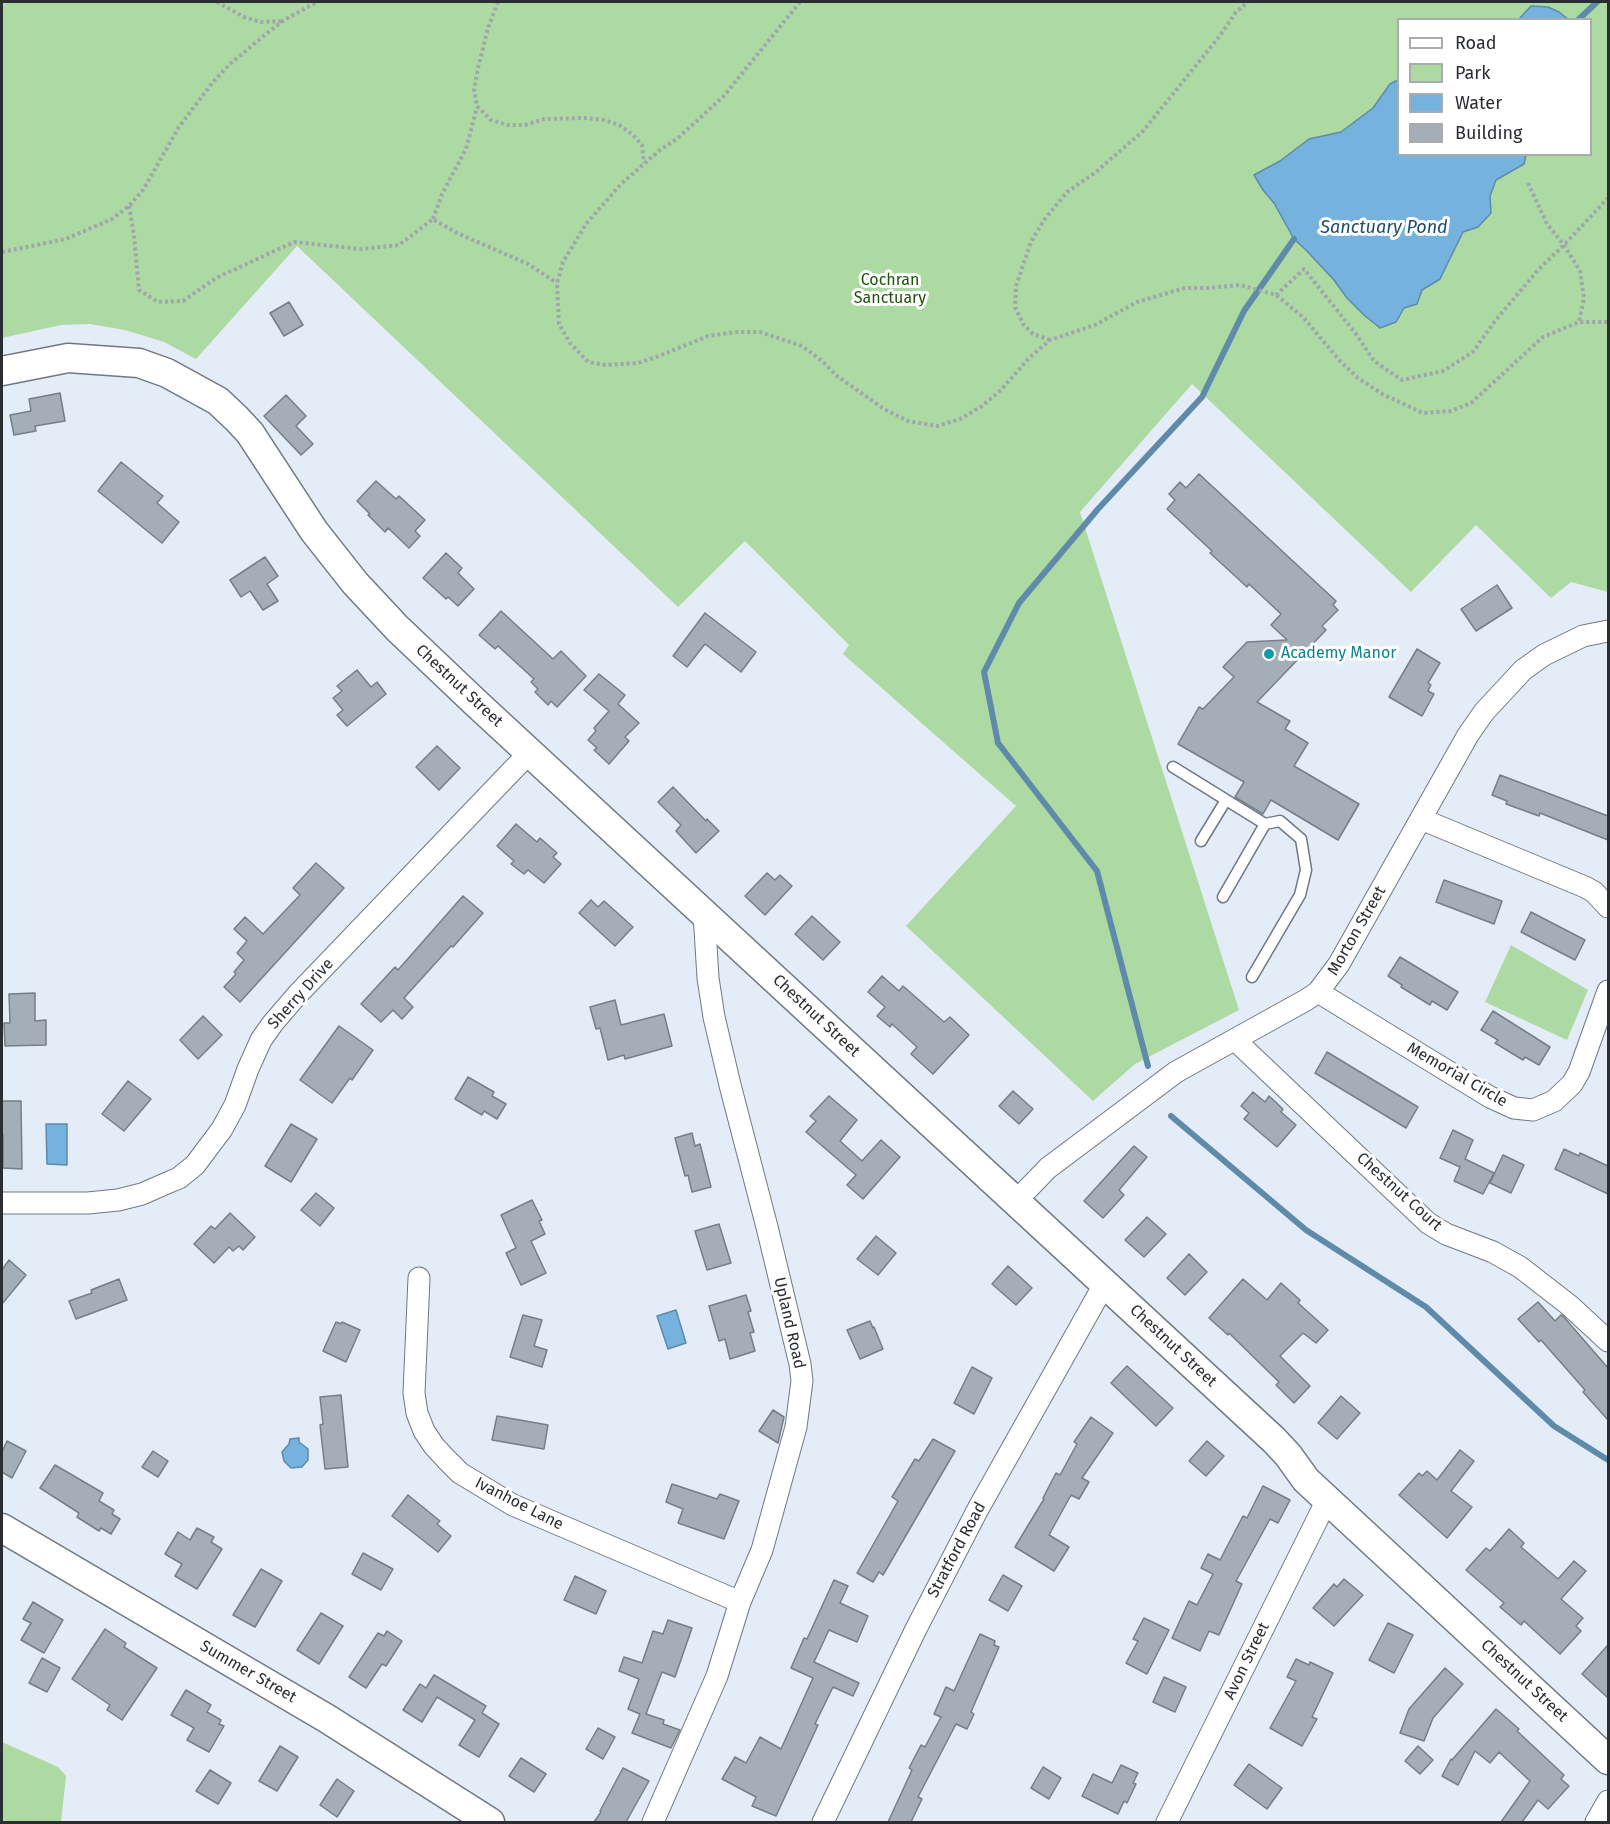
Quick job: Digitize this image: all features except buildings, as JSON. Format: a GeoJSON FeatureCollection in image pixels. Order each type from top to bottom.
{"type":"FeatureCollection","features":[{"type":"Feature","properties":{"kind":"street","name":"Chestnut Street"},"geometry":{"type":"LineString","coordinates":[[2,371],[68,358],[139,363],[167,373],[218,401],[250,433],[299,509],[355,583],[429,660],[1274,1440],[1306,1480],[1608,1760]]}},
{"type":"Feature","properties":{"kind":"street","name":"Morton Street"},"geometry":{"type":"LineString","coordinates":[[1016,1201],[1048,1167],[1176,1071],[1318,992],[1339,964],[1468,735],[1484,712],[1517,677],[1544,655],[1583,636],[1608,631]]}},
{"type":"Feature","properties":{"kind":"street","name":"Sherry Drive"},"geometry":{"type":"LineString","coordinates":[[2,1203],[88,1203],[118,1200],[142,1194],[179,1178],[195,1165],[222,1129],[235,1105],[261,1040],[273,1023],[298,994],[530,752]]}},
{"type":"Feature","properties":{"kind":"street"},"geometry":{"type":"LineString","coordinates":[[1421,819],[1585,886],[1608,907]]}},
{"type":"Feature","properties":{"kind":"street","name":"Upland Road"},"geometry":{"type":"LineString","coordinates":[[653,1822],[717,1676],[740,1602],[762,1550],[796,1427],[802,1382],[799,1358],[714,1017],[708,978],[704,913]]}},
{"type":"Feature","properties":{"kind":"street","name":"Memorial Circle"},"geometry":{"type":"LineString","coordinates":[[1318,992],[1490,1097],[1524,1110],[1533,1110],[1554,1101],[1572,1084],[1606,1005]]}},
{"type":"Feature","properties":{"kind":"street","name":"Chestnut Court"},"geometry":{"type":"LineString","coordinates":[[1235,1040],[1428,1223],[1446,1234],[1493,1252],[1520,1267],[1569,1305],[1608,1341]]}},
{"type":"Feature","properties":{"kind":"street","name":"Ivanhoe Lane"},"geometry":{"type":"LineString","coordinates":[[419,1278],[414,1393],[417,1413],[424,1431],[446,1459],[476,1484],[513,1505],[740,1602]]}},
{"type":"Feature","properties":{"kind":"street","name":"Stratford Road"},"geometry":{"type":"LineString","coordinates":[[823,1822],[916,1629],[973,1519],[1105,1283]]}},
{"type":"Feature","properties":{"kind":"street","name":"Avon Street"},"geometry":{"type":"LineString","coordinates":[[1167,1822],[1327,1500]]}},
{"type":"Feature","properties":{"kind":"street","name":"Summer Street"},"geometry":{"type":"LineString","coordinates":[[2,1528],[327,1718],[490,1822]]}},
{"type":"Feature","properties":{"kind":"street"},"geometry":{"type":"LineString","coordinates":[[1596,1822],[1608,1801]]}},
{"type":"Feature","properties":{"kind":"lane"},"geometry":{"type":"LineString","coordinates":[[1173,767],[1265,824],[1280,821],[1301,839],[1305,870],[1300,895],[1252,977]]}},
{"type":"Feature","properties":{"kind":"lane"},"geometry":{"type":"LineString","coordinates":[[1201,841],[1226,800]]}},
{"type":"Feature","properties":{"kind":"lane"},"geometry":{"type":"LineString","coordinates":[[1222,897],[1265,824]]}},
{"type":"Feature","properties":{"kind":"path"},"geometry":{"type":"LineString","coordinates":[[217,2],[244,17],[261,22],[284,20]]}},
{"type":"Feature","properties":{"kind":"path"},"geometry":{"type":"LineString","coordinates":[[2,252],[66,239],[112,219],[129,206],[143,190],[179,127],[213,82],[243,53],[284,20],[317,2]]}},
{"type":"Feature","properties":{"kind":"path"},"geometry":{"type":"LineString","coordinates":[[129,206],[139,290],[158,302],[183,301],[216,278],[294,242],[361,249],[399,245],[433,219],[442,194],[466,149],[477,106],[474,90],[478,68],[488,28],[498,2]]}},
{"type":"Feature","properties":{"kind":"path"},"geometry":{"type":"LineString","coordinates":[[800,2],[723,97],[678,138],[644,163],[621,184],[586,224],[563,262],[557,283],[560,324],[570,343],[588,362],[606,365],[638,363],[708,336],[735,332],[760,332],[802,346],[837,376],[884,409],[908,421],[937,426],[960,420],[982,406],[1050,340],[1095,324],[1137,302],[1185,288],[1240,285],[1276,295],[1303,317],[1340,361],[1358,378],[1382,394],[1423,412],[1451,411],[1471,403],[1542,337],[1579,322],[1608,322]]}},
{"type":"Feature","properties":{"kind":"path"},"geometry":{"type":"LineString","coordinates":[[1050,340],[1034,334],[1023,324],[1015,307],[1016,286],[1031,242],[1044,220],[1068,192],[1143,131],[1219,37],[1236,12],[1248,2]]}},
{"type":"Feature","properties":{"kind":"path"},"geometry":{"type":"LineString","coordinates":[[477,106],[491,120],[508,125],[525,125],[544,119],[586,118],[619,125],[632,134],[642,146],[644,163]]}},
{"type":"Feature","properties":{"kind":"path"},"geometry":{"type":"LineString","coordinates":[[1528,183],[1547,224],[1564,245],[1580,271],[1584,298],[1579,322]]}},
{"type":"Feature","properties":{"kind":"path"},"geometry":{"type":"LineString","coordinates":[[1276,295],[1304,269],[1356,334],[1374,361],[1402,380],[1443,371],[1473,352],[1495,321],[1538,270],[1608,198]]}},
{"type":"Feature","properties":{"kind":"path"},"geometry":{"type":"LineString","coordinates":[[433,219],[457,233],[528,264],[557,283]]}},
{"type":"Feature","properties":{"kind":"green space","name":"Cochran Sanctuary"},"geometry":{"type":"Polygon","coordinates":[[[2,2],[1608,2],[1608,592],[1571,582],[1551,598],[1476,525],[1411,592],[1192,384],[1080,512],[1239,1010],[1135,1064],[1093,1101],[906,926],[1016,806],[843,654],[849,645],[745,541],[678,607],[297,246],[196,359],[164,342],[125,330],[90,324],[61,325],[2,338],[2,2]]]}},
{"type":"Feature","properties":{"kind":"green space"},"geometry":{"type":"Polygon","coordinates":[[[1511,945],[1588,990],[1567,1040],[1485,1002],[1511,945]]]}},
{"type":"Feature","properties":{"kind":"green space"},"geometry":{"type":"Polygon","coordinates":[[[2,1742],[58,1767],[66,1776],[61,1822],[2,1822],[2,1742]]]}},
{"type":"Feature","properties":{"kind":"water"},"geometry":{"type":"Polygon","coordinates":[[[1531,6],[1548,7],[1567,18],[1520,18],[1531,6]]]}},
{"type":"Feature","properties":{"kind":"water","name":"Sanctuary Pond"},"geometry":{"type":"Polygon","coordinates":[[[1397,80],[1397,156],[1526,156],[1524,164],[1496,180],[1490,196],[1491,213],[1478,227],[1463,232],[1440,279],[1422,290],[1417,304],[1404,308],[1396,322],[1380,328],[1347,298],[1334,280],[1294,239],[1274,203],[1254,175],[1280,161],[1309,139],[1341,132],[1373,108],[1390,84],[1397,80]]]}},
{"type":"Feature","properties":{"kind":"water"},"geometry":{"type":"Polygon","coordinates":[[[46,1124],[67,1124],[67,1165],[47,1164],[46,1124]]]}},
{"type":"Feature","properties":{"kind":"water"},"geometry":{"type":"Polygon","coordinates":[[[676,1310],[686,1343],[668,1349],[657,1316],[676,1310]]]}},
{"type":"Feature","properties":{"kind":"water"},"geometry":{"type":"Polygon","coordinates":[[[299,1438],[299,1442],[308,1449],[308,1460],[302,1467],[291,1468],[284,1461],[282,1452],[290,1439],[299,1438]]]}},
{"type":"Feature","properties":{"kind":"waterway"},"geometry":{"type":"LineString","coordinates":[[1580,18],[1597,2]]}},
{"type":"Feature","properties":{"kind":"waterway"},"geometry":{"type":"LineString","coordinates":[[1148,1066],[1097,871],[998,743],[984,672],[1019,603],[1098,509],[1202,397],[1244,311],[1294,239]]}},
{"type":"Feature","properties":{"kind":"waterway"},"geometry":{"type":"LineString","coordinates":[[1171,1116],[1306,1230],[1426,1307],[1554,1426],[1608,1460]]}},
{"type":"Feature","properties":{"kind":"place","name":"Academy Manor"},"geometry":{"type":"Point","coordinates":[1269,654]}}]}
